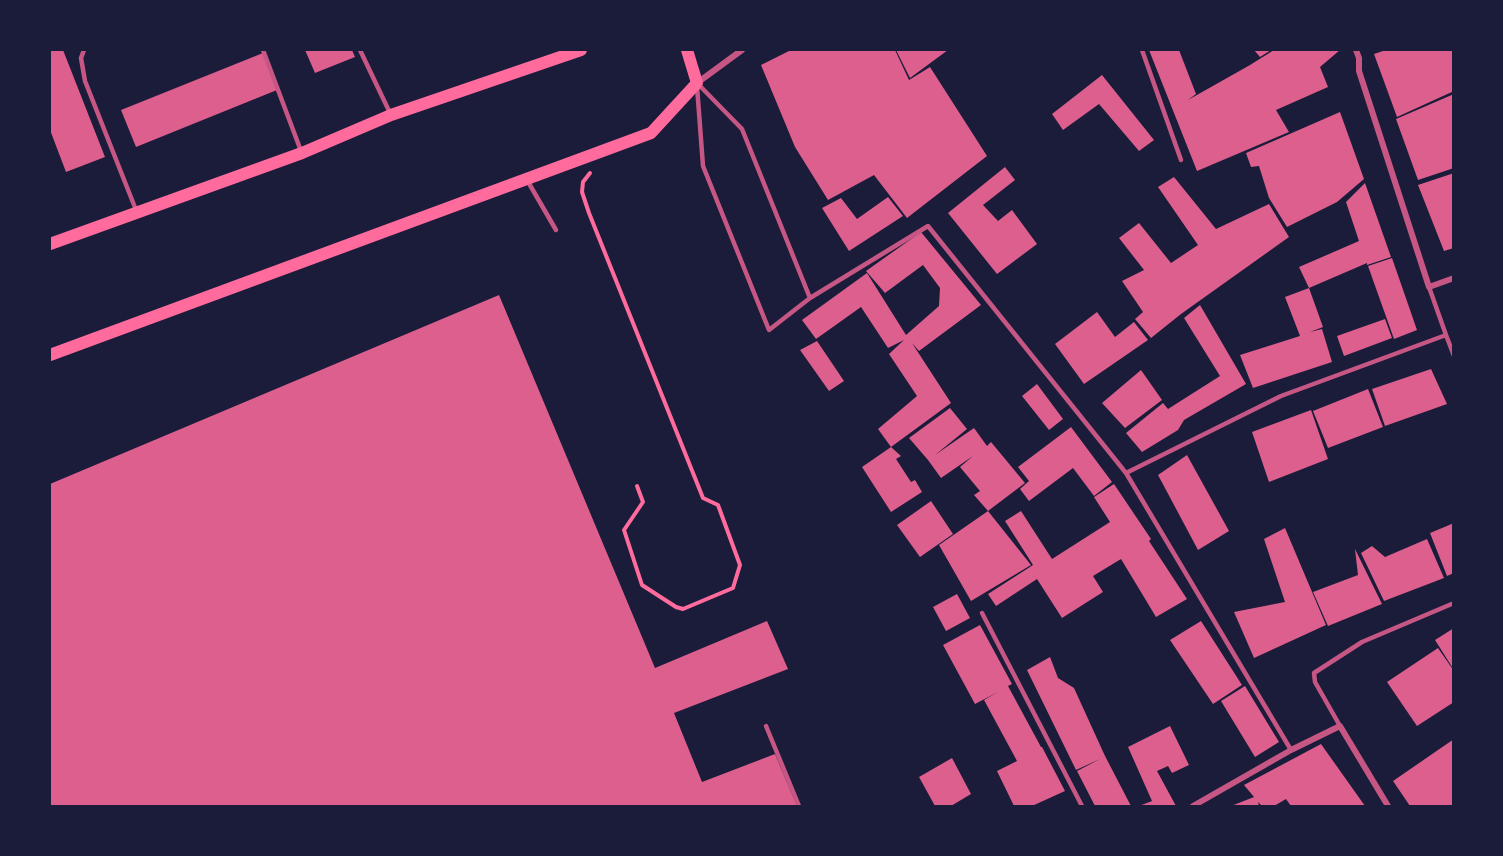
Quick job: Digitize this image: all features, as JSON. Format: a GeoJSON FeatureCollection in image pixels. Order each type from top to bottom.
{"type":"FeatureCollection","features":[{"type":"Feature","properties":{"kind":"main road"},"geometry":{"type":"LineString","coordinates":[[50,244],[302,153],[391,115],[581,50]]}},
{"type":"Feature","properties":{"kind":"main road"},"geometry":{"type":"LineString","coordinates":[[50,356],[651,133],[697,83],[687,50]]}},
{"type":"Feature","properties":{"kind":"street"},"geometry":{"type":"LineString","coordinates":[[697,83],[742,50]]}},
{"type":"Feature","properties":{"kind":"street"},"geometry":{"type":"LineString","coordinates":[[1356,50],[1359,58],[1359,71],[1430,286],[1454,278]]}},
{"type":"Feature","properties":{"kind":"street"},"geometry":{"type":"LineString","coordinates":[[1193,807],[1291,750],[1340,726],[1388,807]]}},
{"type":"Feature","properties":{"kind":"lane"},"geometry":{"type":"LineString","coordinates":[[84,50],[81,58],[85,81],[137,213]]}},
{"type":"Feature","properties":{"kind":"lane"},"geometry":{"type":"LineString","coordinates":[[262,50],[302,153]]}},
{"type":"Feature","properties":{"kind":"lane"},"geometry":{"type":"LineString","coordinates":[[360,50],[391,115]]}},
{"type":"Feature","properties":{"kind":"lane"},"geometry":{"type":"LineString","coordinates":[[1142,50],[1181,160]]}},
{"type":"Feature","properties":{"kind":"lane"},"geometry":{"type":"LineString","coordinates":[[697,83],[742,129],[810,298]]}},
{"type":"Feature","properties":{"kind":"lane"},"geometry":{"type":"LineString","coordinates":[[697,83],[703,166],[769,330],[810,298],[928,226],[1126,473],[1291,750]]}},
{"type":"Feature","properties":{"kind":"lane"},"geometry":{"type":"LineString","coordinates":[[527,179],[556,230]]}},
{"type":"Feature","properties":{"kind":"lane"},"geometry":{"type":"LineString","coordinates":[[1430,286],[1454,356]]}},
{"type":"Feature","properties":{"kind":"lane"},"geometry":{"type":"LineString","coordinates":[[1126,473],[1281,396],[1446,335]]}},
{"type":"Feature","properties":{"kind":"lane"},"geometry":{"type":"LineString","coordinates":[[1340,726],[1315,682],[1314,673],[1362,642],[1454,603]]}},
{"type":"Feature","properties":{"kind":"lane"},"geometry":{"type":"LineString","coordinates":[[982,613],[1082,807]]}},
{"type":"Feature","properties":{"kind":"lane"},"geometry":{"type":"LineString","coordinates":[[765,726],[799,807]]}},
{"type":"Feature","properties":{"kind":"path"},"geometry":{"type":"LineString","coordinates":[[591,173],[583,182],[582,192],[703,498],[718,505],[740,565],[733,588],[683,609],[676,607],[642,585],[624,530],[643,502],[637,486]]}},
{"type":"Feature","properties":{"kind":"building"},"geometry":{"type":"Polygon","coordinates":[[[50,50],[63,50],[105,157],[66,172],[50,130],[50,50]]]}},
{"type":"Feature","properties":{"kind":"building"},"geometry":{"type":"Polygon","coordinates":[[[305,50],[352,50],[355,57],[315,73],[305,50]]]}},
{"type":"Feature","properties":{"kind":"building"},"geometry":{"type":"Polygon","coordinates":[[[791,50],[895,50],[909,80],[930,67],[987,156],[907,218],[874,175],[828,200],[795,147],[761,65],[791,50]]]}},
{"type":"Feature","properties":{"kind":"building"},"geometry":{"type":"Polygon","coordinates":[[[896,50],[948,50],[910,78],[896,50]]]}},
{"type":"Feature","properties":{"kind":"building"},"geometry":{"type":"Polygon","coordinates":[[[1149,50],[1179,50],[1196,94],[1188,100],[1274,50],[1340,50],[1320,67],[1328,87],[1276,110],[1289,132],[1197,171],[1149,50]]]}},
{"type":"Feature","properties":{"kind":"building"},"geometry":{"type":"Polygon","coordinates":[[[1254,50],[1271,50],[1260,57],[1254,50]]]}},
{"type":"Feature","properties":{"kind":"building"},"geometry":{"type":"Polygon","coordinates":[[[1386,50],[1454,50],[1454,91],[1397,117],[1374,54],[1386,50]]]}},
{"type":"Feature","properties":{"kind":"building"},"geometry":{"type":"Polygon","coordinates":[[[263,53],[277,90],[136,147],[121,110],[263,53]]]}},
{"type":"Feature","properties":{"kind":"building"},"geometry":{"type":"Polygon","coordinates":[[[1102,75],[1154,140],[1139,151],[1099,104],[1063,130],[1052,114],[1102,75]]]}},
{"type":"Feature","properties":{"kind":"building"},"geometry":{"type":"Polygon","coordinates":[[[1454,94],[1454,168],[1418,180],[1396,119],[1454,94]]]}},
{"type":"Feature","properties":{"kind":"building"},"geometry":{"type":"Polygon","coordinates":[[[1340,112],[1364,179],[1337,202],[1287,227],[1269,198],[1259,166],[1251,167],[1246,153],[1340,112]]]}},
{"type":"Feature","properties":{"kind":"building"},"geometry":{"type":"Polygon","coordinates":[[[1005,167],[1015,180],[983,205],[998,221],[1012,210],[1037,244],[997,274],[948,213],[1005,167]]]}},
{"type":"Feature","properties":{"kind":"building"},"geometry":{"type":"Polygon","coordinates":[[[1454,173],[1454,248],[1444,251],[1418,185],[1454,173]]]}},
{"type":"Feature","properties":{"kind":"building"},"geometry":{"type":"Polygon","coordinates":[[[1174,177],[1216,229],[1269,204],[1289,237],[1151,338],[1135,319],[1143,312],[1122,281],[1144,270],[1119,238],[1139,223],[1171,263],[1198,245],[1158,187],[1174,177]]]}},
{"type":"Feature","properties":{"kind":"building"},"geometry":{"type":"Polygon","coordinates":[[[1365,183],[1391,257],[1367,265],[1367,263],[1309,288],[1299,267],[1359,241],[1346,202],[1365,183]]]}},
{"type":"Feature","properties":{"kind":"building"},"geometry":{"type":"Polygon","coordinates":[[[888,197],[903,216],[849,251],[822,208],[841,198],[857,219],[888,197]]]}},
{"type":"Feature","properties":{"kind":"building"},"geometry":{"type":"Polygon","coordinates":[[[921,232],[981,305],[919,351],[912,343],[951,403],[891,447],[878,429],[917,396],[889,354],[904,340],[888,348],[861,307],[816,339],[802,320],[867,273],[906,335],[939,306],[940,288],[923,265],[885,293],[866,271],[921,232]]]}},
{"type":"Feature","properties":{"kind":"building"},"geometry":{"type":"Polygon","coordinates":[[[1392,258],[1417,330],[1394,339],[1368,266],[1392,258]]]}},
{"type":"Feature","properties":{"kind":"building"},"geometry":{"type":"Polygon","coordinates":[[[1309,288],[1323,327],[1310,332],[1322,329],[1332,362],[1253,388],[1240,355],[1300,336],[1285,297],[1309,288]]]}},
{"type":"Feature","properties":{"kind":"building"},"geometry":{"type":"Polygon","coordinates":[[[499,295],[655,668],[767,621],[788,669],[674,713],[702,782],[775,754],[797,806],[50,806],[50,484],[499,295]]]}},
{"type":"Feature","properties":{"kind":"building"},"geometry":{"type":"Polygon","coordinates":[[[1200,305],[1246,384],[1184,420],[1178,430],[1142,452],[1126,433],[1163,403],[1168,409],[1220,376],[1184,318],[1200,305]]]}},
{"type":"Feature","properties":{"kind":"building"},"geometry":{"type":"Polygon","coordinates":[[[1097,312],[1115,337],[1134,322],[1148,340],[1084,384],[1055,344],[1097,312]]]}},
{"type":"Feature","properties":{"kind":"building"},"geometry":{"type":"Polygon","coordinates":[[[1385,319],[1392,338],[1344,356],[1337,336],[1385,319]]]}},
{"type":"Feature","properties":{"kind":"building"},"geometry":{"type":"Polygon","coordinates":[[[817,341],[844,381],[829,391],[800,350],[817,341]]]}},
{"type":"Feature","properties":{"kind":"building"},"geometry":{"type":"Polygon","coordinates":[[[1431,369],[1447,404],[1385,426],[1372,389],[1431,369]]]}},
{"type":"Feature","properties":{"kind":"building"},"geometry":{"type":"Polygon","coordinates":[[[1141,370],[1162,400],[1125,428],[1102,403],[1141,370]]]}},
{"type":"Feature","properties":{"kind":"building"},"geometry":{"type":"Polygon","coordinates":[[[1037,384],[1063,419],[1049,430],[1022,396],[1037,384]]]}},
{"type":"Feature","properties":{"kind":"building"},"geometry":{"type":"Polygon","coordinates":[[[1368,389],[1383,427],[1328,448],[1313,411],[1368,389]]]}},
{"type":"Feature","properties":{"kind":"building"},"geometry":{"type":"Polygon","coordinates":[[[950,408],[967,429],[935,455],[974,428],[987,446],[991,442],[1025,483],[988,511],[974,495],[980,491],[960,467],[973,456],[941,478],[909,438],[950,408]]]}},
{"type":"Feature","properties":{"kind":"building"},"geometry":{"type":"Polygon","coordinates":[[[1311,410],[1328,459],[1269,482],[1252,432],[1311,410]]]}},
{"type":"Feature","properties":{"kind":"building"},"geometry":{"type":"Polygon","coordinates":[[[1071,427],[1112,482],[1094,496],[1073,468],[1029,501],[1020,489],[1029,481],[1018,467],[1071,427]]]}},
{"type":"Feature","properties":{"kind":"building"},"geometry":{"type":"Polygon","coordinates":[[[891,447],[901,456],[896,459],[911,482],[915,480],[922,492],[891,512],[862,467],[891,447]]]}},
{"type":"Feature","properties":{"kind":"building"},"geometry":{"type":"Polygon","coordinates":[[[1187,455],[1229,531],[1198,550],[1158,475],[1187,455]]]}},
{"type":"Feature","properties":{"kind":"building"},"geometry":{"type":"Polygon","coordinates":[[[1114,484],[1187,599],[1156,617],[1121,559],[1093,576],[1103,592],[1062,618],[1037,579],[996,606],[988,594],[1033,565],[1005,521],[1021,511],[1052,559],[1110,522],[1094,497],[1114,484]]]}},
{"type":"Feature","properties":{"kind":"building"},"geometry":{"type":"Polygon","coordinates":[[[931,501],[953,534],[920,557],[897,525],[931,501]]]}},
{"type":"Feature","properties":{"kind":"building"},"geometry":{"type":"Polygon","coordinates":[[[988,511],[1031,565],[971,601],[939,545],[988,511]]]}},
{"type":"Feature","properties":{"kind":"building"},"geometry":{"type":"Polygon","coordinates":[[[1454,523],[1454,573],[1447,576],[1430,533],[1454,523]]]}},
{"type":"Feature","properties":{"kind":"building"},"geometry":{"type":"Polygon","coordinates":[[[1285,528],[1326,625],[1254,658],[1234,612],[1285,602],[1264,539],[1285,528]]]}},
{"type":"Feature","properties":{"kind":"building"},"geometry":{"type":"Polygon","coordinates":[[[1427,539],[1444,578],[1384,601],[1361,553],[1372,546],[1385,557],[1427,539]]]}},
{"type":"Feature","properties":{"kind":"building"},"geometry":{"type":"Polygon","coordinates":[[[1355,549],[1382,604],[1328,626],[1313,592],[1358,575],[1355,549]]]}},
{"type":"Feature","properties":{"kind":"building"},"geometry":{"type":"Polygon","coordinates":[[[957,594],[970,618],[946,631],[933,607],[957,594]]]}},
{"type":"Feature","properties":{"kind":"building"},"geometry":{"type":"Polygon","coordinates":[[[1201,621],[1242,685],[1213,704],[1170,640],[1201,621]]]}},
{"type":"Feature","properties":{"kind":"building"},"geometry":{"type":"Polygon","coordinates":[[[980,625],[1012,684],[1008,686],[1065,791],[1032,806],[1014,806],[997,771],[1017,761],[984,700],[998,692],[975,704],[943,645],[980,625]]]}},
{"type":"Feature","properties":{"kind":"building"},"geometry":{"type":"Polygon","coordinates":[[[1454,628],[1454,670],[1435,640],[1454,628]]]}},
{"type":"Feature","properties":{"kind":"building"},"geometry":{"type":"Polygon","coordinates":[[[1438,648],[1454,671],[1454,702],[1417,726],[1387,682],[1438,648]]]}},
{"type":"Feature","properties":{"kind":"building"},"geometry":{"type":"Polygon","coordinates":[[[1050,657],[1058,678],[1074,688],[1131,806],[1095,806],[1077,771],[1100,759],[1076,770],[1027,670],[1050,657]]]}},
{"type":"Feature","properties":{"kind":"building"},"geometry":{"type":"Polygon","coordinates":[[[1245,686],[1279,742],[1255,757],[1221,701],[1245,686]]]}},
{"type":"Feature","properties":{"kind":"building"},"geometry":{"type":"Polygon","coordinates":[[[1170,726],[1189,765],[1172,773],[1168,766],[1157,771],[1176,806],[1139,806],[1152,801],[1128,747],[1170,726]]]}},
{"type":"Feature","properties":{"kind":"building"},"geometry":{"type":"Polygon","coordinates":[[[1454,739],[1454,806],[1410,806],[1393,781],[1454,739]]]}},
{"type":"Feature","properties":{"kind":"building"},"geometry":{"type":"Polygon","coordinates":[[[1321,744],[1365,806],[1291,806],[1286,799],[1274,806],[1262,806],[1258,802],[1259,806],[1231,806],[1254,797],[1244,785],[1321,744]]]}},
{"type":"Feature","properties":{"kind":"building"},"geometry":{"type":"Polygon","coordinates":[[[952,758],[971,794],[951,806],[935,806],[919,777],[952,758]]]}}]}
